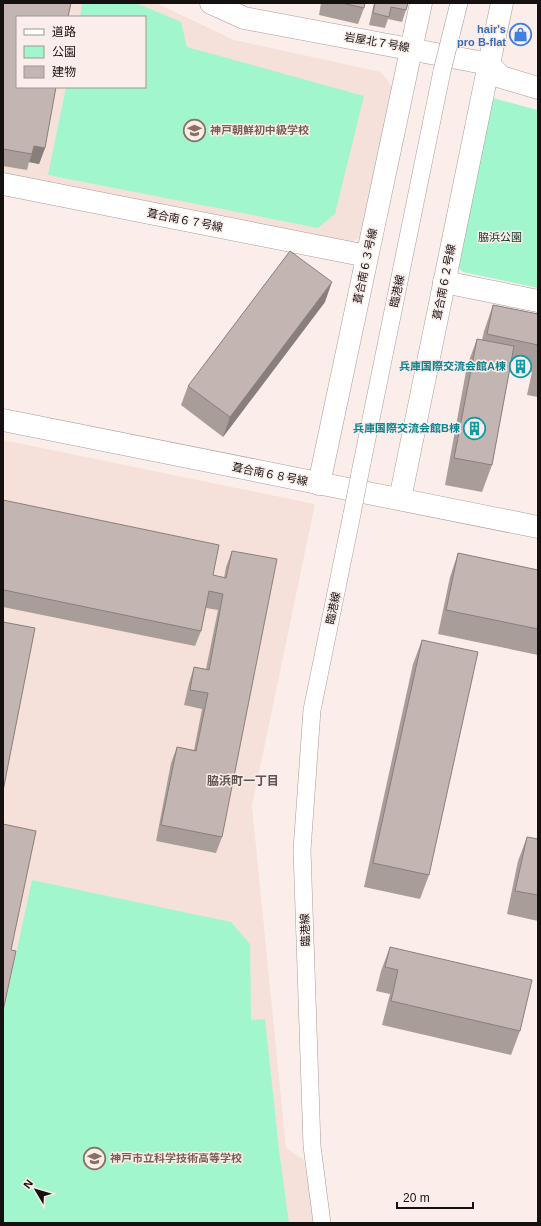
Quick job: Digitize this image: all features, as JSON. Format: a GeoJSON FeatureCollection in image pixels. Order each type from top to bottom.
{"type":"FeatureCollection","features":[{"type":"Feature","properties":{"kind":"street","name":"岩屋北７号線"},"geometry":{"type":"LineString","coordinates":[[211,3],[488,64]]}},
{"type":"Feature","properties":{"kind":"street","name":"葺合南６３号線"},"geometry":{"type":"LineString","coordinates":[[319,484],[410,48],[421,3]]}},
{"type":"Feature","properties":{"kind":"street","name":"臨港線"},"geometry":{"type":"LineString","coordinates":[[322,1223],[312,1146],[302,850],[312,710],[442,71],[459,3]]}},
{"type":"Feature","properties":{"kind":"street","name":"葺合南６２号線"},"geometry":{"type":"LineString","coordinates":[[400,500],[488,64],[502,3]]}},
{"type":"Feature","properties":{"kind":"street"},"geometry":{"type":"LineString","coordinates":[[488,64],[501,77],[538,88]]}},
{"type":"Feature","properties":{"kind":"street","name":"葺合南６７号線"},"geometry":{"type":"LineString","coordinates":[[3,184],[367,256]]}},
{"type":"Feature","properties":{"kind":"street"},"geometry":{"type":"LineString","coordinates":[[444,282],[538,301]]}},
{"type":"Feature","properties":{"kind":"street","name":"葺合南６８号線"},"geometry":{"type":"LineString","coordinates":[[3,420],[319,484],[538,526]]}},
{"type":"Feature","properties":{"kind":"shaded area","name":"神戸朝鮮初中級学校"},"geometry":{"type":"Polygon","coordinates":[[[3,3],[156,3],[234,40],[381,72],[393,88],[363,236],[348,244],[3,173],[3,3]]]}},
{"type":"Feature","properties":{"kind":"shaded area"},"geometry":{"type":"Polygon","coordinates":[[[3,440],[315,504],[252,806],[286,1148],[304,1160],[314,1223],[3,1223],[3,440]]]}},
{"type":"Feature","properties":{"kind":"green space","name":"神戸朝鮮初中級学校"},"geometry":{"type":"Polygon","coordinates":[[[82,3],[136,3],[181,22],[187,47],[364,96],[335,214],[318,228],[48,175],[66,88],[146,88],[146,16],[80,16],[82,3]]]}},
{"type":"Feature","properties":{"kind":"green space","name":"脇浜公園"},"geometry":{"type":"Polygon","coordinates":[[[489,97],[538,110],[538,288],[463,272],[455,265],[489,97]]]}},
{"type":"Feature","properties":{"kind":"green space"},"geometry":{"type":"Polygon","coordinates":[[[32,880],[231,922],[250,944],[251,1020],[265,1019],[279,1150],[289,1223],[3,1223],[3,1014],[32,880]]]}},
{"type":"Feature","properties":{"kind":"building"},"geometry":{"type":"Polygon","coordinates":[[[3,3],[71,3],[68,16],[16,16],[16,88],[56,88],[45,148],[34,146],[32,154],[3,149],[3,3]]]}},
{"type":"Feature","properties":{"kind":"building"},"geometry":{"type":"Polygon","coordinates":[[[342,3],[365,3],[364,8],[342,3]]]}},
{"type":"Feature","properties":{"kind":"building"},"geometry":{"type":"Polygon","coordinates":[[[375,3],[408,3],[406,10],[391,7],[389,17],[373,13],[375,3]]]}},
{"type":"Feature","properties":{"kind":"building"},"geometry":{"type":"Polygon","coordinates":[[[290,251],[332,282],[230,417],[188,386],[290,251]]]}},
{"type":"Feature","properties":{"kind":"building"},"geometry":{"type":"Polygon","coordinates":[[[493,305],[538,314],[538,345],[487,334],[493,305]]]}},
{"type":"Feature","properties":{"kind":"building","name":"兵庫国際交流会館B棟"},"geometry":{"type":"Polygon","coordinates":[[[477,339],[514,346],[492,465],[454,458],[477,339]]]}},
{"type":"Feature","properties":{"kind":"building"},"geometry":{"type":"Polygon","coordinates":[[[3,500],[219,545],[213,575],[226,578],[232,551],[277,559],[222,837],[161,825],[177,747],[196,751],[208,693],[190,690],[194,667],[209,670],[223,594],[209,591],[201,631],[4,590],[3,593],[3,500]]]}},
{"type":"Feature","properties":{"kind":"building"},"geometry":{"type":"Polygon","coordinates":[[[458,553],[538,570],[538,629],[446,610],[458,553]]]}},
{"type":"Feature","properties":{"kind":"building"},"geometry":{"type":"Polygon","coordinates":[[[3,622],[35,628],[3,791],[3,622]]]}},
{"type":"Feature","properties":{"kind":"building"},"geometry":{"type":"Polygon","coordinates":[[[422,640],[478,652],[429,875],[373,863],[422,640]]]}},
{"type":"Feature","properties":{"kind":"building"},"geometry":{"type":"Polygon","coordinates":[[[3,824],[36,831],[11,950],[16,951],[3,1011],[3,824]]]}},
{"type":"Feature","properties":{"kind":"building"},"geometry":{"type":"Polygon","coordinates":[[[527,837],[538,839],[538,895],[515,891],[527,837]]]}},
{"type":"Feature","properties":{"kind":"building"},"geometry":{"type":"Polygon","coordinates":[[[390,947],[532,980],[520,1031],[391,1001],[398,970],[385,967],[390,947]]]}},
{"type":"Feature","properties":{"kind":"place","name":"hair's pro B-flat"},"geometry":{"type":"Point","coordinates":[521,35]}},
{"type":"Feature","properties":{"kind":"place","name":"神戸朝鮮初中級学校"},"geometry":{"type":"Point","coordinates":[194,130]}},
{"type":"Feature","properties":{"kind":"place","name":"兵庫国際交流会館A棟"},"geometry":{"type":"Point","coordinates":[521,366]}},
{"type":"Feature","properties":{"kind":"place","name":"兵庫国際交流会館B棟"},"geometry":{"type":"Point","coordinates":[475,428]}},
{"type":"Feature","properties":{"kind":"place","name":"神戸市立科学技術高等学校"},"geometry":{"type":"Point","coordinates":[95,1158]}},
{"type":"Feature","properties":{"kind":"district","name":"脇浜町一丁目"},"geometry":{"type":"Point","coordinates":[243,781]}}]}
